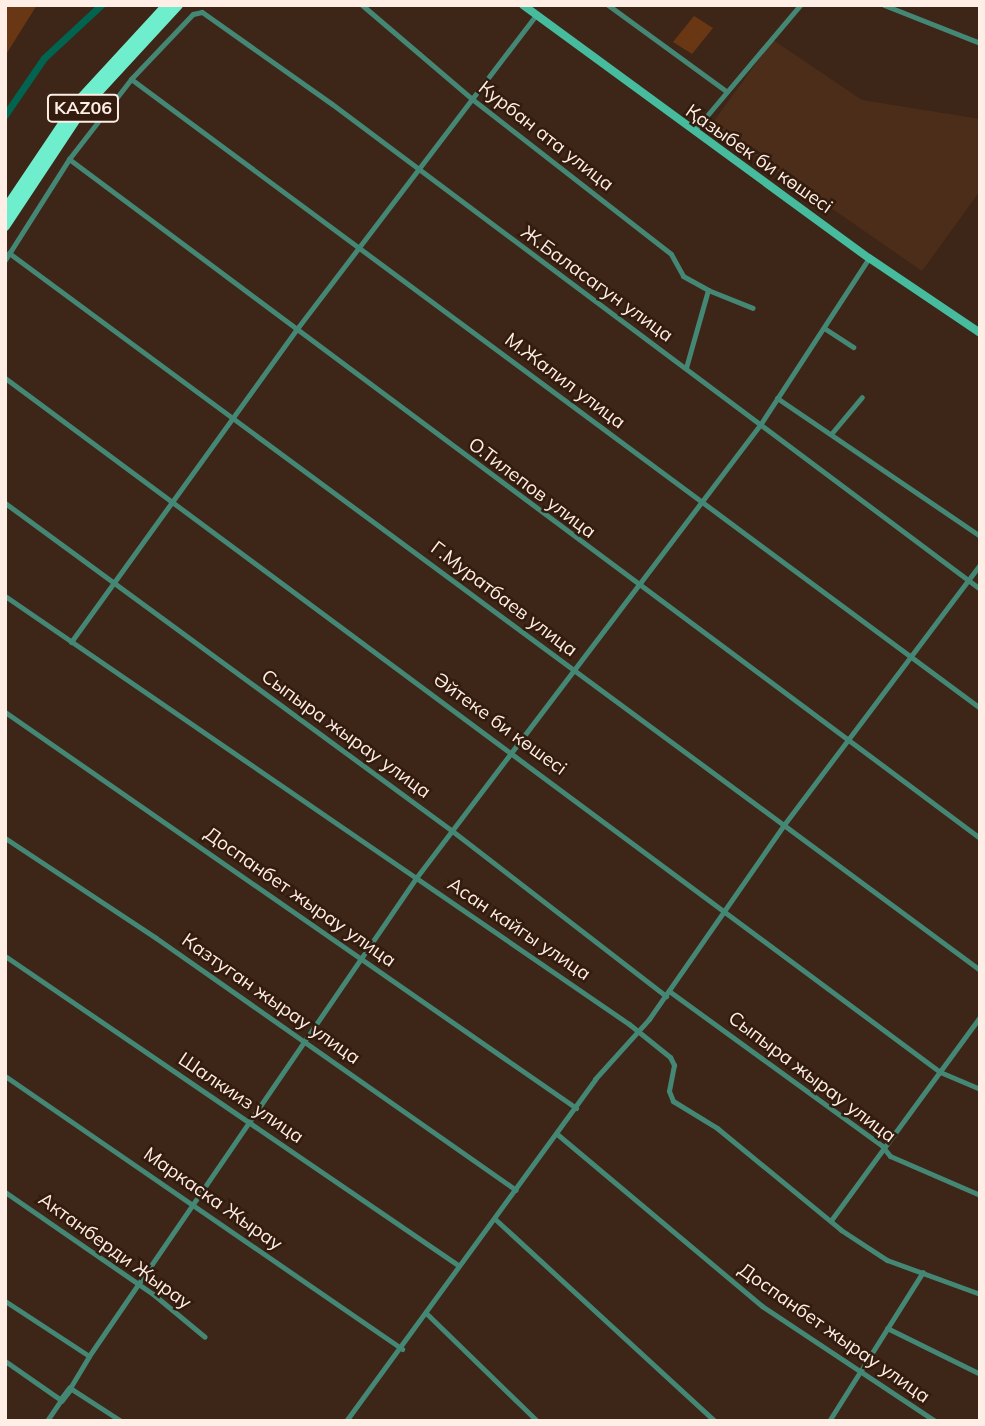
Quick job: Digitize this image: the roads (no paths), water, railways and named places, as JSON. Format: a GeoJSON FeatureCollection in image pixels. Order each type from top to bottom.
{"type":"FeatureCollection","features":[{"type":"Feature","properties":{"kind":"highway","name":"KАZ06"},"geometry":{"type":"LineString","coordinates":[[5,210],[77,103],[167,5]]}},
{"type":"Feature","properties":{"kind":"highway","name":"KАZ06"},"geometry":{"type":"LineString","coordinates":[[5,226],[83,108],[178,5]]}},
{"type":"Feature","properties":{"kind":"main road","name":"Қазыбек би көшесі"},"geometry":{"type":"LineString","coordinates":[[526,6],[869,258],[979,331]]}},
{"type":"Feature","properties":{"kind":"street","name":"Курбан ата улица"},"geometry":{"type":"LineString","coordinates":[[362,5],[472,99],[671,254],[683,276],[708,290],[752,307]]}},
{"type":"Feature","properties":{"kind":"street"},"geometry":{"type":"LineString","coordinates":[[608,5],[726,90]]}},
{"type":"Feature","properties":{"kind":"street"},"geometry":{"type":"LineString","coordinates":[[694,132],[726,90],[800,5]]}},
{"type":"Feature","properties":{"kind":"street"},"geometry":{"type":"LineString","coordinates":[[884,5],[980,44]]}},
{"type":"Feature","properties":{"kind":"street","name":"Ж.Баласагун улица"},"geometry":{"type":"LineString","coordinates":[[131,79],[192,14],[205,14],[686,368],[980,589]]}},
{"type":"Feature","properties":{"kind":"street"},"geometry":{"type":"LineString","coordinates":[[71,642],[296,330],[536,15]]}},
{"type":"Feature","properties":{"kind":"street"},"geometry":{"type":"LineString","coordinates":[[5,260],[69,159],[131,79]]}},
{"type":"Feature","properties":{"kind":"street","name":"М.Жалил улица"},"geometry":{"type":"LineString","coordinates":[[131,79],[980,708]]}},
{"type":"Feature","properties":{"kind":"street","name":"О.Тилепов улица"},"geometry":{"type":"LineString","coordinates":[[69,159],[639,587],[980,838]]}},
{"type":"Feature","properties":{"kind":"street","name":"Г.Муратбаев улица"},"geometry":{"type":"LineString","coordinates":[[9,253],[980,970]]}},
{"type":"Feature","properties":{"kind":"street"},"geometry":{"type":"LineString","coordinates":[[47,1421],[416,878],[576,672],[760,425],[869,258]]}},
{"type":"Feature","properties":{"kind":"street"},"geometry":{"type":"LineString","coordinates":[[686,368],[708,290]]}},
{"type":"Feature","properties":{"kind":"street"},"geometry":{"type":"LineString","coordinates":[[824,328],[853,347]]}},
{"type":"Feature","properties":{"kind":"street","name":"Әйтеке би көшесі"},"geometry":{"type":"LineString","coordinates":[[5,378],[513,751],[724,913],[940,1072],[980,1089]]}},
{"type":"Feature","properties":{"kind":"street"},"geometry":{"type":"LineString","coordinates":[[831,434],[862,397]]}},
{"type":"Feature","properties":{"kind":"street"},"geometry":{"type":"LineString","coordinates":[[777,398],[980,536]]}},
{"type":"Feature","properties":{"kind":"street","name":"Сыпыра жырау улица"},"geometry":{"type":"LineString","coordinates":[[5,503],[451,830],[667,993],[882,1146],[890,1156],[980,1195]]}},
{"type":"Feature","properties":{"kind":"street"},"geometry":{"type":"LineString","coordinates":[[346,1421],[402,1349],[458,1265],[667,993],[783,826],[980,565]]}},
{"type":"Feature","properties":{"kind":"street","name":"Асан кайгы улица"},"geometry":{"type":"LineString","coordinates":[[5,596],[416,878],[670,1057],[674,1065],[668,1091],[673,1101],[699,1114],[832,1219],[841,1230],[887,1260],[980,1294]]}},
{"type":"Feature","properties":{"kind":"street","name":"Доспанбет жырау улица"},"geometry":{"type":"LineString","coordinates":[[5,712],[576,1108]]}},
{"type":"Feature","properties":{"kind":"street","name":"Казтуган жырау улица"},"geometry":{"type":"LineString","coordinates":[[5,838],[516,1190]]}},
{"type":"Feature","properties":{"kind":"street","name":"Шалкииз улица"},"geometry":{"type":"LineString","coordinates":[[5,956],[458,1265]]}},
{"type":"Feature","properties":{"kind":"street"},"geometry":{"type":"LineString","coordinates":[[832,1219],[882,1146],[980,1017]]}},
{"type":"Feature","properties":{"kind":"street","name":"Маркаска Жырау"},"geometry":{"type":"LineString","coordinates":[[5,1076],[402,1349]]}},
{"type":"Feature","properties":{"kind":"street","name":"Доспанбет жырау улица"},"geometry":{"type":"LineString","coordinates":[[557,1134],[752,1298],[935,1421]]}},
{"type":"Feature","properties":{"kind":"street","name":"Актанберди Жырау"},"geometry":{"type":"LineString","coordinates":[[5,1192],[205,1337]]}},
{"type":"Feature","properties":{"kind":"street"},"geometry":{"type":"LineString","coordinates":[[495,1219],[715,1421]]}},
{"type":"Feature","properties":{"kind":"street"},"geometry":{"type":"LineString","coordinates":[[829,1421],[923,1272]]}},
{"type":"Feature","properties":{"kind":"street"},"geometry":{"type":"LineString","coordinates":[[5,1301],[89,1356]]}},
{"type":"Feature","properties":{"kind":"street"},"geometry":{"type":"LineString","coordinates":[[426,1313],[537,1421]]}},
{"type":"Feature","properties":{"kind":"street"},"geometry":{"type":"LineString","coordinates":[[887,1328],[980,1374]]}},
{"type":"Feature","properties":{"kind":"street"},"geometry":{"type":"LineString","coordinates":[[5,1361],[61,1400]]}},
{"type":"Feature","properties":{"kind":"street"},"geometry":{"type":"LineString","coordinates":[[70,1388],[121,1421]]}},
{"type":"Feature","properties":{"kind":"waterway"},"geometry":{"type":"LineString","coordinates":[[5,115],[44,58],[101,5]]}}]}
